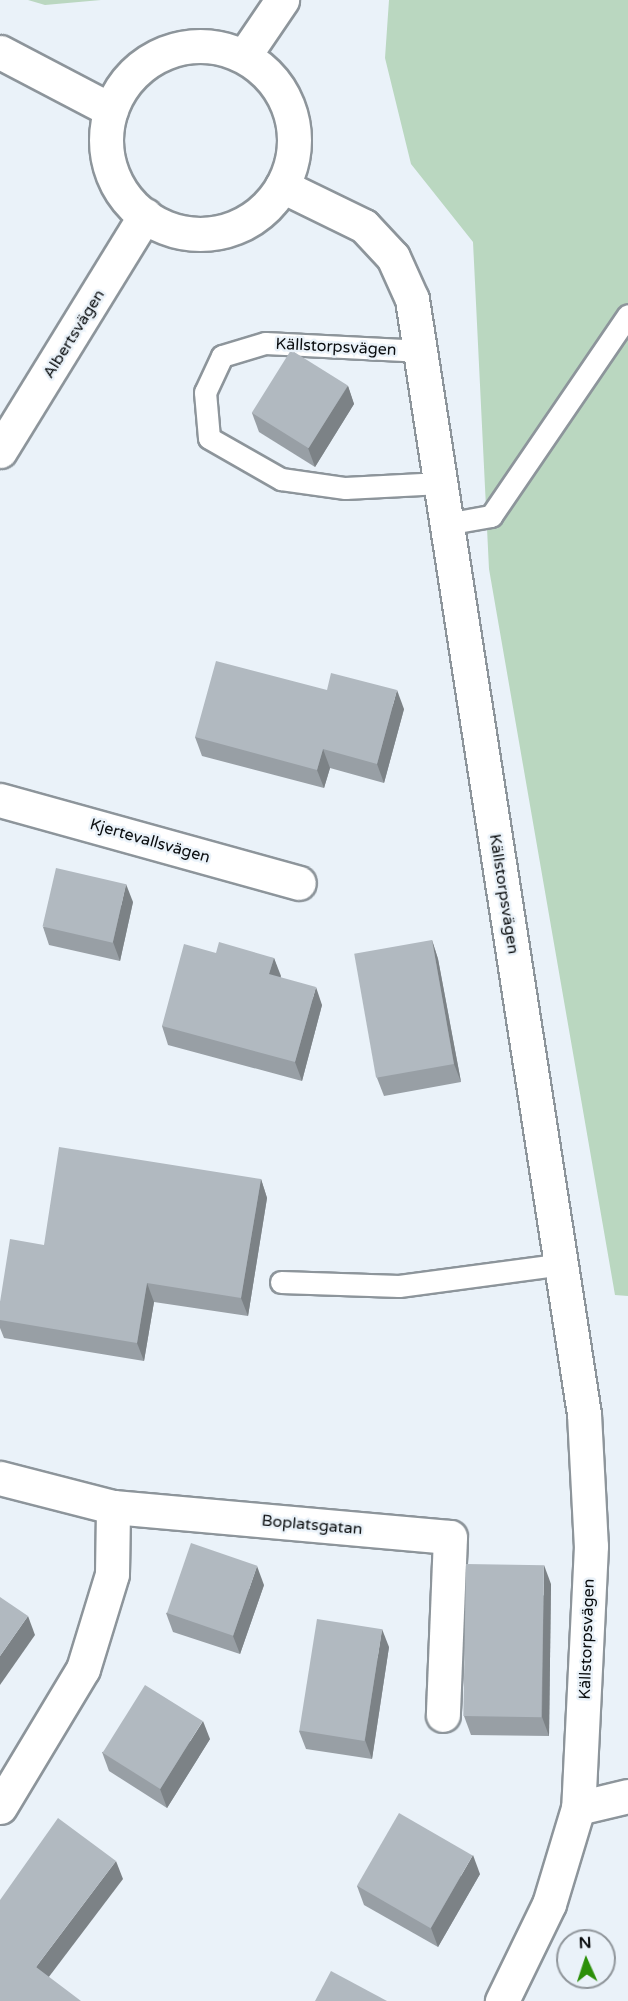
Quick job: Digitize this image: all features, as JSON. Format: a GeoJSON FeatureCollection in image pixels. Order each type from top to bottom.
{"type":"FeatureCollection","features":[{"type":"Feature","properties":{"kind":"street"},"geometry":{"type":"LineString","coordinates":[[244,56],[282,0]]}},
{"type":"Feature","properties":{"kind":"street"},"geometry":{"type":"LineString","coordinates":[[209,46],[244,56],[266,72],[288,106],[294,147],[282,186],[262,211],[219,231],[173,229],[145,215],[118,186],[107,148],[111,110],[129,79],[157,56],[209,46]]}},
{"type":"Feature","properties":{"kind":"street"},"geometry":{"type":"LineString","coordinates":[[0,52],[111,110]]}},
{"type":"Feature","properties":{"kind":"street","name":"Källstorpsvägen"},"geometry":{"type":"LineString","coordinates":[[282,186],[364,226],[393,257],[412,299],[423,351],[446,524],[584,1414],[591,1546],[578,1808],[549,1904],[502,2001]]}},
{"type":"Feature","properties":{"kind":"street","name":"Albertsvägen"},"geometry":{"type":"LineString","coordinates":[[0,451],[145,215]]}},
{"type":"Feature","properties":{"kind":"street","name":"Kjertevallsvägen"},"geometry":{"type":"LineString","coordinates":[[0,800],[299,883]]}},
{"type":"Feature","properties":{"kind":"street","name":"Boplatsgatan"},"geometry":{"type":"LineString","coordinates":[[0,1479],[113,1507],[450,1537],[443,1715]]}},
{"type":"Feature","properties":{"kind":"street"},"geometry":{"type":"LineString","coordinates":[[0,1807],[83,1669],[112,1574],[113,1507]]}},
{"type":"Feature","properties":{"kind":"street"},"geometry":{"type":"LineString","coordinates":[[578,1808],[628,1796]]}},
{"type":"Feature","properties":{"kind":"lane"},"geometry":{"type":"LineString","coordinates":[[446,524],[491,516],[628,315]]}},
{"type":"Feature","properties":{"kind":"lane","name":"Källstorpsvägen"},"geometry":{"type":"LineString","coordinates":[[423,351],[265,343],[222,356],[205,392],[209,438],[281,479],[345,488],[441,483]]}},
{"type":"Feature","properties":{"kind":"lane"},"geometry":{"type":"LineString","coordinates":[[281,1282],[399,1286],[562,1264]]}},
{"type":"Feature","properties":{"kind":"green space"},"geometry":{"type":"Polygon","coordinates":[[[28,0],[101,0],[45,5],[28,0]]]}},
{"type":"Feature","properties":{"kind":"green space"},"geometry":{"type":"Polygon","coordinates":[[[389,0],[628,0],[628,1296],[615,1295],[489,569],[473,242],[411,164],[385,58],[389,0]]]}},
{"type":"Feature","properties":{"kind":"building"},"geometry":{"type":"Polygon","coordinates":[[[291,350],[348,386],[309,448],[252,413],[291,350]]]}},
{"type":"Feature","properties":{"kind":"building"},"geometry":{"type":"Polygon","coordinates":[[[216,661],[327,690],[331,673],[397,690],[377,764],[323,749],[317,770],[195,737],[216,661]]]}},
{"type":"Feature","properties":{"kind":"building"},"geometry":{"type":"Polygon","coordinates":[[[56,868],[126,884],[113,943],[43,926],[56,868]]]}},
{"type":"Feature","properties":{"kind":"building"},"geometry":{"type":"Polygon","coordinates":[[[432,940],[454,1064],[376,1078],[354,954],[432,940]]]}},
{"type":"Feature","properties":{"kind":"building"},"geometry":{"type":"Polygon","coordinates":[[[219,942],[274,958],[269,974],[316,987],[295,1062],[162,1026],[184,944],[216,953],[219,942]]]}},
{"type":"Feature","properties":{"kind":"building"},"geometry":{"type":"Polygon","coordinates":[[[59,1147],[261,1179],[241,1298],[147,1283],[137,1343],[0,1320],[0,1302],[10,1239],[44,1245],[59,1147]]]}},
{"type":"Feature","properties":{"kind":"building"},"geometry":{"type":"Polygon","coordinates":[[[191,1543],[257,1566],[233,1636],[167,1613],[191,1543]]]}},
{"type":"Feature","properties":{"kind":"building"},"geometry":{"type":"Polygon","coordinates":[[[466,1564],[544,1565],[541,1717],[463,1716],[466,1564]]]}},
{"type":"Feature","properties":{"kind":"building"},"geometry":{"type":"Polygon","coordinates":[[[0,1597],[28,1616],[0,1656],[0,1597]]]}},
{"type":"Feature","properties":{"kind":"building"},"geometry":{"type":"Polygon","coordinates":[[[317,1619],[382,1629],[365,1741],[299,1731],[317,1619]]]}},
{"type":"Feature","properties":{"kind":"building"},"geometry":{"type":"Polygon","coordinates":[[[145,1685],[203,1721],[160,1789],[103,1753],[145,1685]]]}},
{"type":"Feature","properties":{"kind":"building"},"geometry":{"type":"Polygon","coordinates":[[[399,1813],[473,1856],[431,1928],[357,1886],[399,1813]]]}},
{"type":"Feature","properties":{"kind":"building"},"geometry":{"type":"Polygon","coordinates":[[[58,1818],[116,1861],[36,1967],[81,2001],[0,2001],[0,1900],[58,1818]]]}},
{"type":"Feature","properties":{"kind":"building"},"geometry":{"type":"Polygon","coordinates":[[[331,1971],[387,2001],[315,2001],[331,1971]]]}}]}
